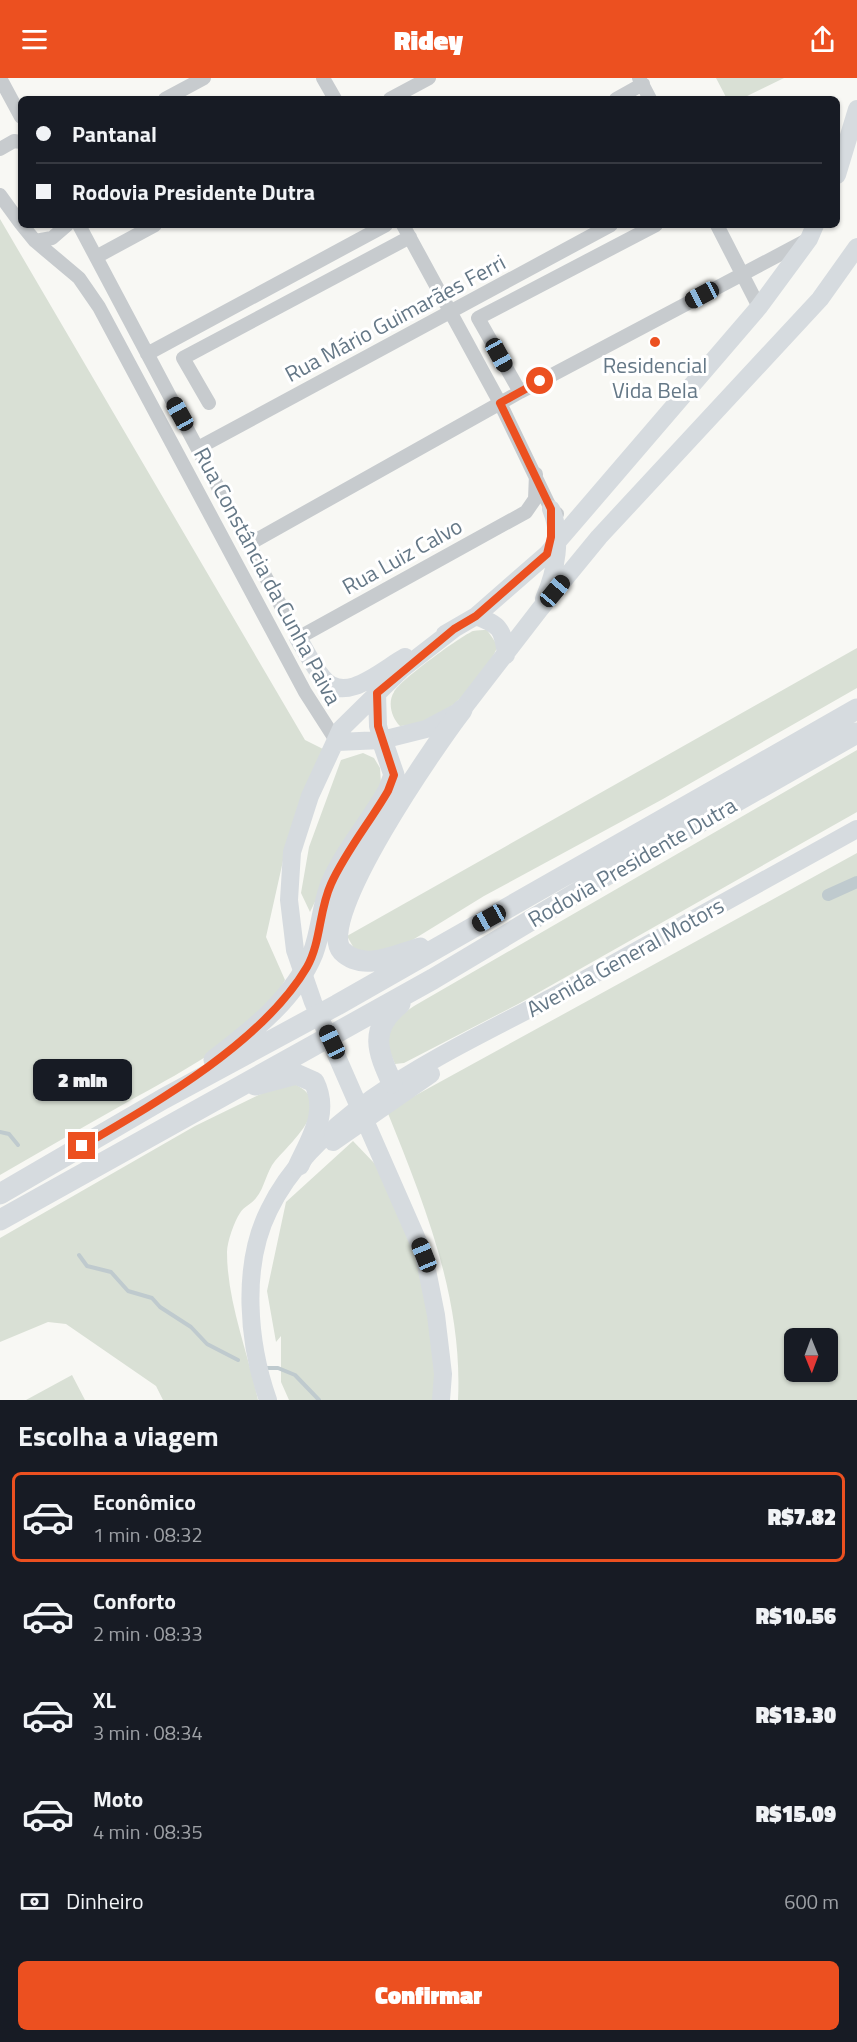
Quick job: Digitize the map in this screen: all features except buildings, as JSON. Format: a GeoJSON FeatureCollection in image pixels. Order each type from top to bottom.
{"type":"FeatureCollection","features":[{"type":"Feature","properties":{"kind":"highway","name":"Rodovia Presidente Dutra"},"geometry":{"type":"LineString","coordinates":[[0,1194],[163,1099],[453,939],[857,709]]}},
{"type":"Feature","properties":{"kind":"highway"},"geometry":{"type":"LineString","coordinates":[[453,939],[376,961],[363,962],[341,950],[337,940],[339,921],[354,879],[438,741],[462,710]]}},
{"type":"Feature","properties":{"kind":"highway","name":"Rodovia Presidente Dutra"},"geometry":{"type":"LineString","coordinates":[[0,1220],[220,1095],[433,979],[610,873],[857,733]]}},
{"type":"Feature","properties":{"kind":"highway"},"geometry":{"type":"LineString","coordinates":[[163,1099],[272,1013],[307,967],[314,950],[319,922],[331,885],[388,791],[394,775],[382,740]]}},
{"type":"Feature","properties":{"kind":"highway"},"geometry":{"type":"LineString","coordinates":[[392,1083],[378,1040],[381,1024],[390,1012],[433,979]]}},
{"type":"Feature","properties":{"kind":"highway"},"geometry":{"type":"LineString","coordinates":[[220,1095],[296,1074],[314,1082],[321,1095],[322,1108],[317,1126],[299,1165]]}},
{"type":"Feature","properties":{"kind":"main road"},"geometry":{"type":"LineString","coordinates":[[840,165],[857,108]]}},
{"type":"Feature","properties":{"kind":"main road"},"geometry":{"type":"LineString","coordinates":[[298,638],[323,679],[332,687],[341,690],[351,688],[476,616],[558,541],[759,307],[812,232]]}},
{"type":"Feature","properties":{"kind":"main road"},"geometry":{"type":"LineString","coordinates":[[338,742],[382,740],[426,729],[462,710],[599,537],[820,299],[857,247]]}},
{"type":"Feature","properties":{"kind":"main road"},"geometry":{"type":"LineString","coordinates":[[540,609],[549,587],[558,541],[558,526],[551,509]]}},
{"type":"Feature","properties":{"kind":"main road"},"geometry":{"type":"LineString","coordinates":[[558,541],[599,537]]}},
{"type":"Feature","properties":{"kind":"main road"},"geometry":{"type":"LineString","coordinates":[[476,616],[497,626],[503,634],[506,655]]}},
{"type":"Feature","properties":{"kind":"main road"},"geometry":{"type":"LineString","coordinates":[[441,1400],[443,1374],[436,1315],[424,1255],[313,1002],[295,950],[289,900],[292,852],[310,795],[338,742],[342,729],[377,693],[454,629]]}},
{"type":"Feature","properties":{"kind":"main road"},"geometry":{"type":"LineString","coordinates":[[377,693],[378,726],[382,740]]}},
{"type":"Feature","properties":{"kind":"main road","name":"Avenida General Motors"},"geometry":{"type":"LineString","coordinates":[[299,1165],[338,1123],[392,1083],[496,1029],[857,829]]}},
{"type":"Feature","properties":{"kind":"main road"},"geometry":{"type":"LineString","coordinates":[[268,1400],[257,1370],[249,1301],[255,1257],[268,1211],[299,1165],[496,1029]]}},
{"type":"Feature","properties":{"kind":"main road"},"geometry":{"type":"LineString","coordinates":[[382,1108],[392,1083]]}},
{"type":"Feature","properties":{"kind":"street"},"geometry":{"type":"LineString","coordinates":[[0,78],[18,111]]}},
{"type":"Feature","properties":{"kind":"street"},"geometry":{"type":"LineString","coordinates":[[171,96],[204,78]]}},
{"type":"Feature","properties":{"kind":"street"},"geometry":{"type":"LineString","coordinates":[[323,78],[332,96]]}},
{"type":"Feature","properties":{"kind":"street"},"geometry":{"type":"LineString","coordinates":[[396,96],[429,78]]}},
{"type":"Feature","properties":{"kind":"street"},"geometry":{"type":"LineString","coordinates":[[620,96],[641,81],[648,96]]}},
{"type":"Feature","properties":{"kind":"street"},"geometry":{"type":"LineString","coordinates":[[0,149],[14,141],[18,142]]}},
{"type":"Feature","properties":{"kind":"street","name":"Rua Constância da Cunha Paiva"},"geometry":{"type":"LineString","coordinates":[[0,195],[18,220]]}},
{"type":"Feature","properties":{"kind":"street","name":"Rua Constância da Cunha Paiva"},"geometry":{"type":"LineString","coordinates":[[24,228],[35,241],[67,265],[99,307],[305,692],[338,742]]}},
{"type":"Feature","properties":{"kind":"street"},"geometry":{"type":"LineString","coordinates":[[35,241],[52,238],[64,228]]}},
{"type":"Feature","properties":{"kind":"street","name":"Rua Constância da Cunha Paiva"},"geometry":{"type":"LineString","coordinates":[[81,228],[298,638]]}},
{"type":"Feature","properties":{"kind":"street"},"geometry":{"type":"LineString","coordinates":[[96,257],[149,228]]}},
{"type":"Feature","properties":{"kind":"street"},"geometry":{"type":"LineString","coordinates":[[147,354],[380,228]]}},
{"type":"Feature","properties":{"kind":"street","name":"Rua Mário Guimarães Ferri"},"geometry":{"type":"LineString","coordinates":[[198,448],[606,228]]}},
{"type":"Feature","properties":{"kind":"street"},"geometry":{"type":"LineString","coordinates":[[520,392],[478,318],[650,228]]}},
{"type":"Feature","properties":{"kind":"street"},"geometry":{"type":"LineString","coordinates":[[719,228],[759,307]]}},
{"type":"Feature","properties":{"kind":"street"},"geometry":{"type":"LineString","coordinates":[[209,403],[183,358],[406,231],[500,403],[551,509]]}},
{"type":"Feature","properties":{"kind":"street"},"geometry":{"type":"LineString","coordinates":[[249,544],[520,392],[742,273],[812,232]]}},
{"type":"Feature","properties":{"kind":"street","name":"Rua Luiz Calvo"},"geometry":{"type":"LineString","coordinates":[[298,638],[526,512],[535,499],[536,474]]}},
{"type":"Feature","properties":{"kind":"shaded area"},"geometry":{"type":"Polygon","coordinates":[[[716,78],[784,78],[747,96],[725,96],[716,78]]]}},
{"type":"Feature","properties":{"kind":"shaded area"},"geometry":{"type":"Polygon","coordinates":[[[0,219],[305,740],[323,749],[285,852],[266,937],[285,980],[271,1000],[254,1019],[213,1052],[0,1175],[0,219]]]}},
{"type":"Feature","properties":{"kind":"shaded area"},"geometry":{"type":"Polygon","coordinates":[[[487,630],[498,646],[482,674],[471,687],[446,710],[416,724],[400,726],[393,715],[391,705],[392,696],[399,686],[431,659],[466,635],[473,631],[487,630]]]}},
{"type":"Feature","properties":{"kind":"shaded area"},"geometry":{"type":"Polygon","coordinates":[[[857,648],[857,688],[663,799],[484,896],[406,944],[377,956],[356,952],[347,936],[857,648]]]}},
{"type":"Feature","properties":{"kind":"shaded area"},"geometry":{"type":"Polygon","coordinates":[[[857,750],[857,812],[520,1003],[404,1063],[395,1064],[382,1033],[388,1024],[414,1006],[857,750]]]}},
{"type":"Feature","properties":{"kind":"shaded area"},"geometry":{"type":"Polygon","coordinates":[[[363,753],[374,758],[380,768],[381,784],[335,861],[310,912],[301,893],[309,847],[341,760],[363,753]]]}},
{"type":"Feature","properties":{"kind":"shaded area"},"geometry":{"type":"Polygon","coordinates":[[[857,853],[857,1400],[458,1400],[458,1362],[447,1288],[427,1216],[387,1111],[857,853]]]}},
{"type":"Feature","properties":{"kind":"shaded area"},"geometry":{"type":"Polygon","coordinates":[[[292,1083],[305,1091],[311,1100],[312,1110],[300,1132],[272,1165],[256,1198],[243,1209],[235,1221],[227,1248],[230,1289],[258,1400],[163,1400],[156,1386],[66,1324],[48,1322],[0,1342],[0,1238],[195,1126],[277,1086],[292,1083]]]}},
{"type":"Feature","properties":{"kind":"shaded area"},"geometry":{"type":"Polygon","coordinates":[[[353,1141],[376,1165],[416,1257],[428,1317],[435,1376],[433,1400],[289,1400],[281,1382],[281,1336],[276,1342],[267,1291],[286,1202],[353,1141]]]}},
{"type":"Feature","properties":{"kind":"shaded area"},"geometry":{"type":"Polygon","coordinates":[[[72,1375],[85,1400],[26,1400],[72,1375]]]}},
{"type":"Feature","properties":{"kind":"waterway"},"geometry":{"type":"LineString","coordinates":[[828,895],[857,882]]}},
{"type":"Feature","properties":{"kind":"waterway"},"geometry":{"type":"LineString","coordinates":[[0,1132],[9,1134],[18,1145]]}},
{"type":"Feature","properties":{"kind":"waterway"},"geometry":{"type":"LineString","coordinates":[[79,1255],[87,1266],[111,1272],[128,1291],[152,1298],[160,1307],[191,1327],[207,1344],[238,1360]]}},
{"type":"Feature","properties":{"kind":"waterway"},"geometry":{"type":"LineString","coordinates":[[267,1368],[278,1368],[295,1375],[319,1400]]}},
{"type":"Feature","properties":{"kind":"place","name":"Residencial Vida Bela"},"geometry":{"type":"Point","coordinates":[655,342]}},
{"type":"Feature","properties":{"kind":"route"},"geometry":{"type":"LineString","coordinates":[[82,1146],[163,1099],[230,1047],[272,1013],[307,967],[314,950],[319,922],[331,885],[341,865],[378,809],[394,775],[378,726],[377,693],[401,670],[454,629],[476,616],[547,554],[551,537],[551,509],[500,403],[540,381]]}}]}
